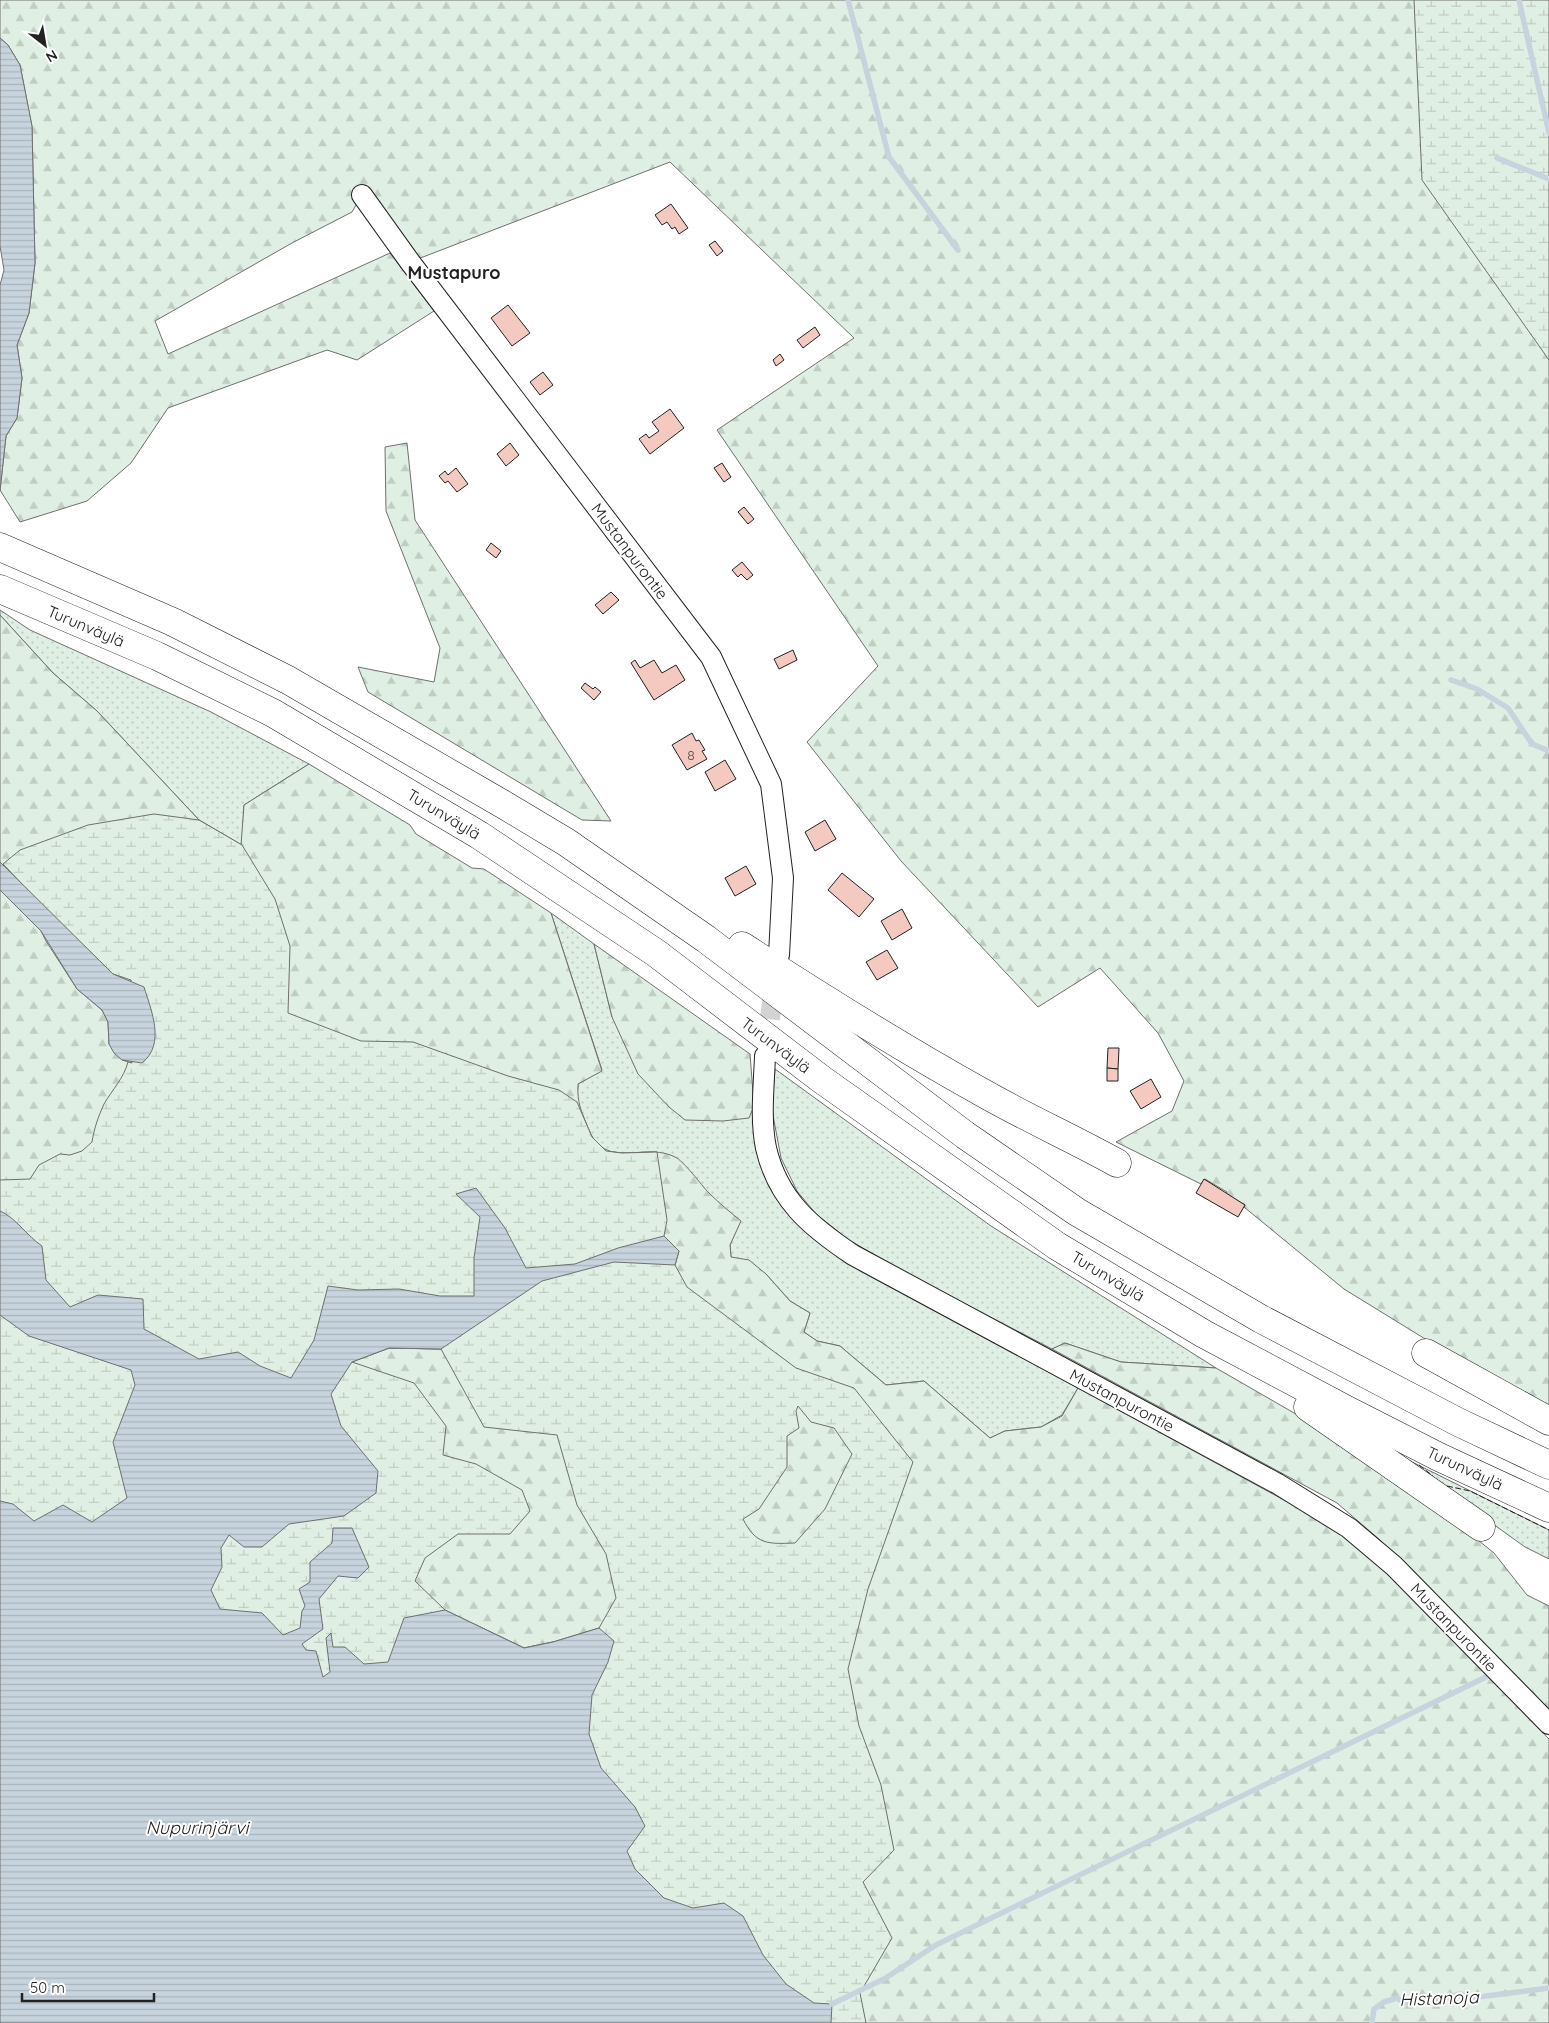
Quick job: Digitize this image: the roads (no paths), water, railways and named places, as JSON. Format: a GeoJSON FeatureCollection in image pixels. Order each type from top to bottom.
{"type":"FeatureCollection","features":[{"type":"Feature","properties":{"kind":"highway"},"geometry":{"type":"LineString","coordinates":[[0,547],[173,622],[288,680],[719,931],[798,982],[936,1066],[1033,1120],[1117,1163]]}},
{"type":"Feature","properties":{"kind":"highway","name":"Turunväylä"},"geometry":{"type":"LineString","coordinates":[[8,592],[157,656],[273,713],[479,834],[656,953],[821,1079],[1057,1246],[1204,1334],[1397,1436],[1549,1508]]}},
{"type":"Feature","properties":{"kind":"highway"},"geometry":{"type":"LineString","coordinates":[[566,842],[706,940],[965,1135],[1078,1212],[1261,1320],[1458,1422],[1549,1465]]}},
{"type":"Feature","properties":{"kind":"highway"},"geometry":{"type":"LineString","coordinates":[[1204,1334],[1481,1527]]}},
{"type":"Feature","properties":{"kind":"highway"},"geometry":{"type":"LineString","coordinates":[[1426,1353],[1549,1421]]}},
{"type":"Feature","properties":{"kind":"street","name":"Mustanpurontie"},"geometry":{"type":"LineString","coordinates":[[362,194],[410,262],[711,657],[771,784],[783,878],[779,955]]}},
{"type":"Feature","properties":{"kind":"street","name":"Mustanpurontie"},"geometry":{"type":"LineString","coordinates":[[765,1056],[764,1120],[766,1148],[779,1184],[800,1214],[822,1234],[853,1255],[1278,1484],[1349,1528],[1394,1566],[1549,1724]]}},
{"type":"Feature","properties":{"kind":"water"},"geometry":{"type":"Polygon","coordinates":[[[0,38],[8,45],[20,65],[32,126],[35,263],[29,313],[17,345],[22,378],[17,418],[6,436],[0,491],[0,285],[4,270],[0,246],[0,38]]]}},
{"type":"Feature","properties":{"kind":"water"},"geometry":{"type":"Polygon","coordinates":[[[0,862],[113,974],[144,987],[153,1016],[155,1037],[149,1055],[142,1063],[122,1060],[114,1053],[109,1044],[108,1022],[102,1010],[77,989],[41,931],[0,890],[0,862]]]}},
{"type":"Feature","properties":{"kind":"water","name":"Nupurinjärvi"},"geometry":{"type":"Polygon","coordinates":[[[476,1188],[505,1228],[526,1268],[575,1264],[618,1248],[664,1236],[679,1251],[675,1265],[614,1262],[542,1281],[441,1349],[389,1348],[352,1362],[331,1394],[341,1426],[378,1471],[376,1493],[344,1516],[289,1524],[262,1547],[244,1547],[229,1535],[221,1548],[222,1567],[211,1590],[220,1609],[262,1613],[283,1635],[300,1628],[302,1611],[305,1606],[299,1589],[310,1582],[310,1562],[332,1543],[333,1528],[352,1528],[369,1567],[358,1578],[338,1576],[319,1599],[323,1629],[302,1644],[306,1650],[316,1651],[323,1677],[330,1672],[326,1638],[331,1633],[333,1647],[345,1647],[364,1664],[388,1662],[404,1618],[445,1610],[524,1648],[553,1642],[599,1628],[614,1641],[608,1662],[592,1695],[589,1734],[601,1768],[635,1807],[645,1826],[627,1851],[635,1869],[664,1898],[693,1908],[724,1903],[743,1916],[763,1955],[786,1984],[814,2003],[832,2004],[831,2023],[0,2023],[0,1501],[13,1504],[34,1521],[63,1505],[92,1522],[127,1498],[113,1442],[135,1385],[131,1370],[29,1336],[0,1315],[0,1211],[11,1218],[42,1246],[46,1280],[70,1307],[98,1295],[143,1299],[144,1329],[199,1359],[238,1352],[260,1366],[291,1378],[314,1340],[328,1286],[358,1290],[399,1289],[440,1296],[474,1296],[474,1258],[480,1217],[456,1194],[476,1188]]]}},
{"type":"Feature","properties":{"kind":"waterway"},"geometry":{"type":"LineString","coordinates":[[848,0],[889,157],[958,250]]}},
{"type":"Feature","properties":{"kind":"waterway"},"geometry":{"type":"LineString","coordinates":[[1519,0],[1549,133]]}},
{"type":"Feature","properties":{"kind":"waterway"},"geometry":{"type":"LineString","coordinates":[[1497,158],[1549,179]]}},
{"type":"Feature","properties":{"kind":"waterway"},"geometry":{"type":"LineString","coordinates":[[1451,680],[1477,689],[1508,708],[1532,744],[1549,751]]}},
{"type":"Feature","properties":{"kind":"waterway"},"geometry":{"type":"LineString","coordinates":[[832,2004],[884,1979],[936,1945],[1488,1676]]}},
{"type":"Feature","properties":{"kind":"waterway","name":"Histanoja"},"geometry":{"type":"LineString","coordinates":[[1372,2023],[1374,2009],[1384,2002],[1397,1998],[1404,2003],[1424,1996],[1437,2000],[1461,1994],[1470,1998],[1549,1988]]}},
{"type":"Feature","properties":{"kind":"tunnel"},"geometry":{"type":"LineString","coordinates":[[766,1049],[775,979]]}},
{"type":"Feature","properties":{"kind":"district","name":"Mustapuro"},"geometry":{"type":"Point","coordinates":[454,272]}}]}
